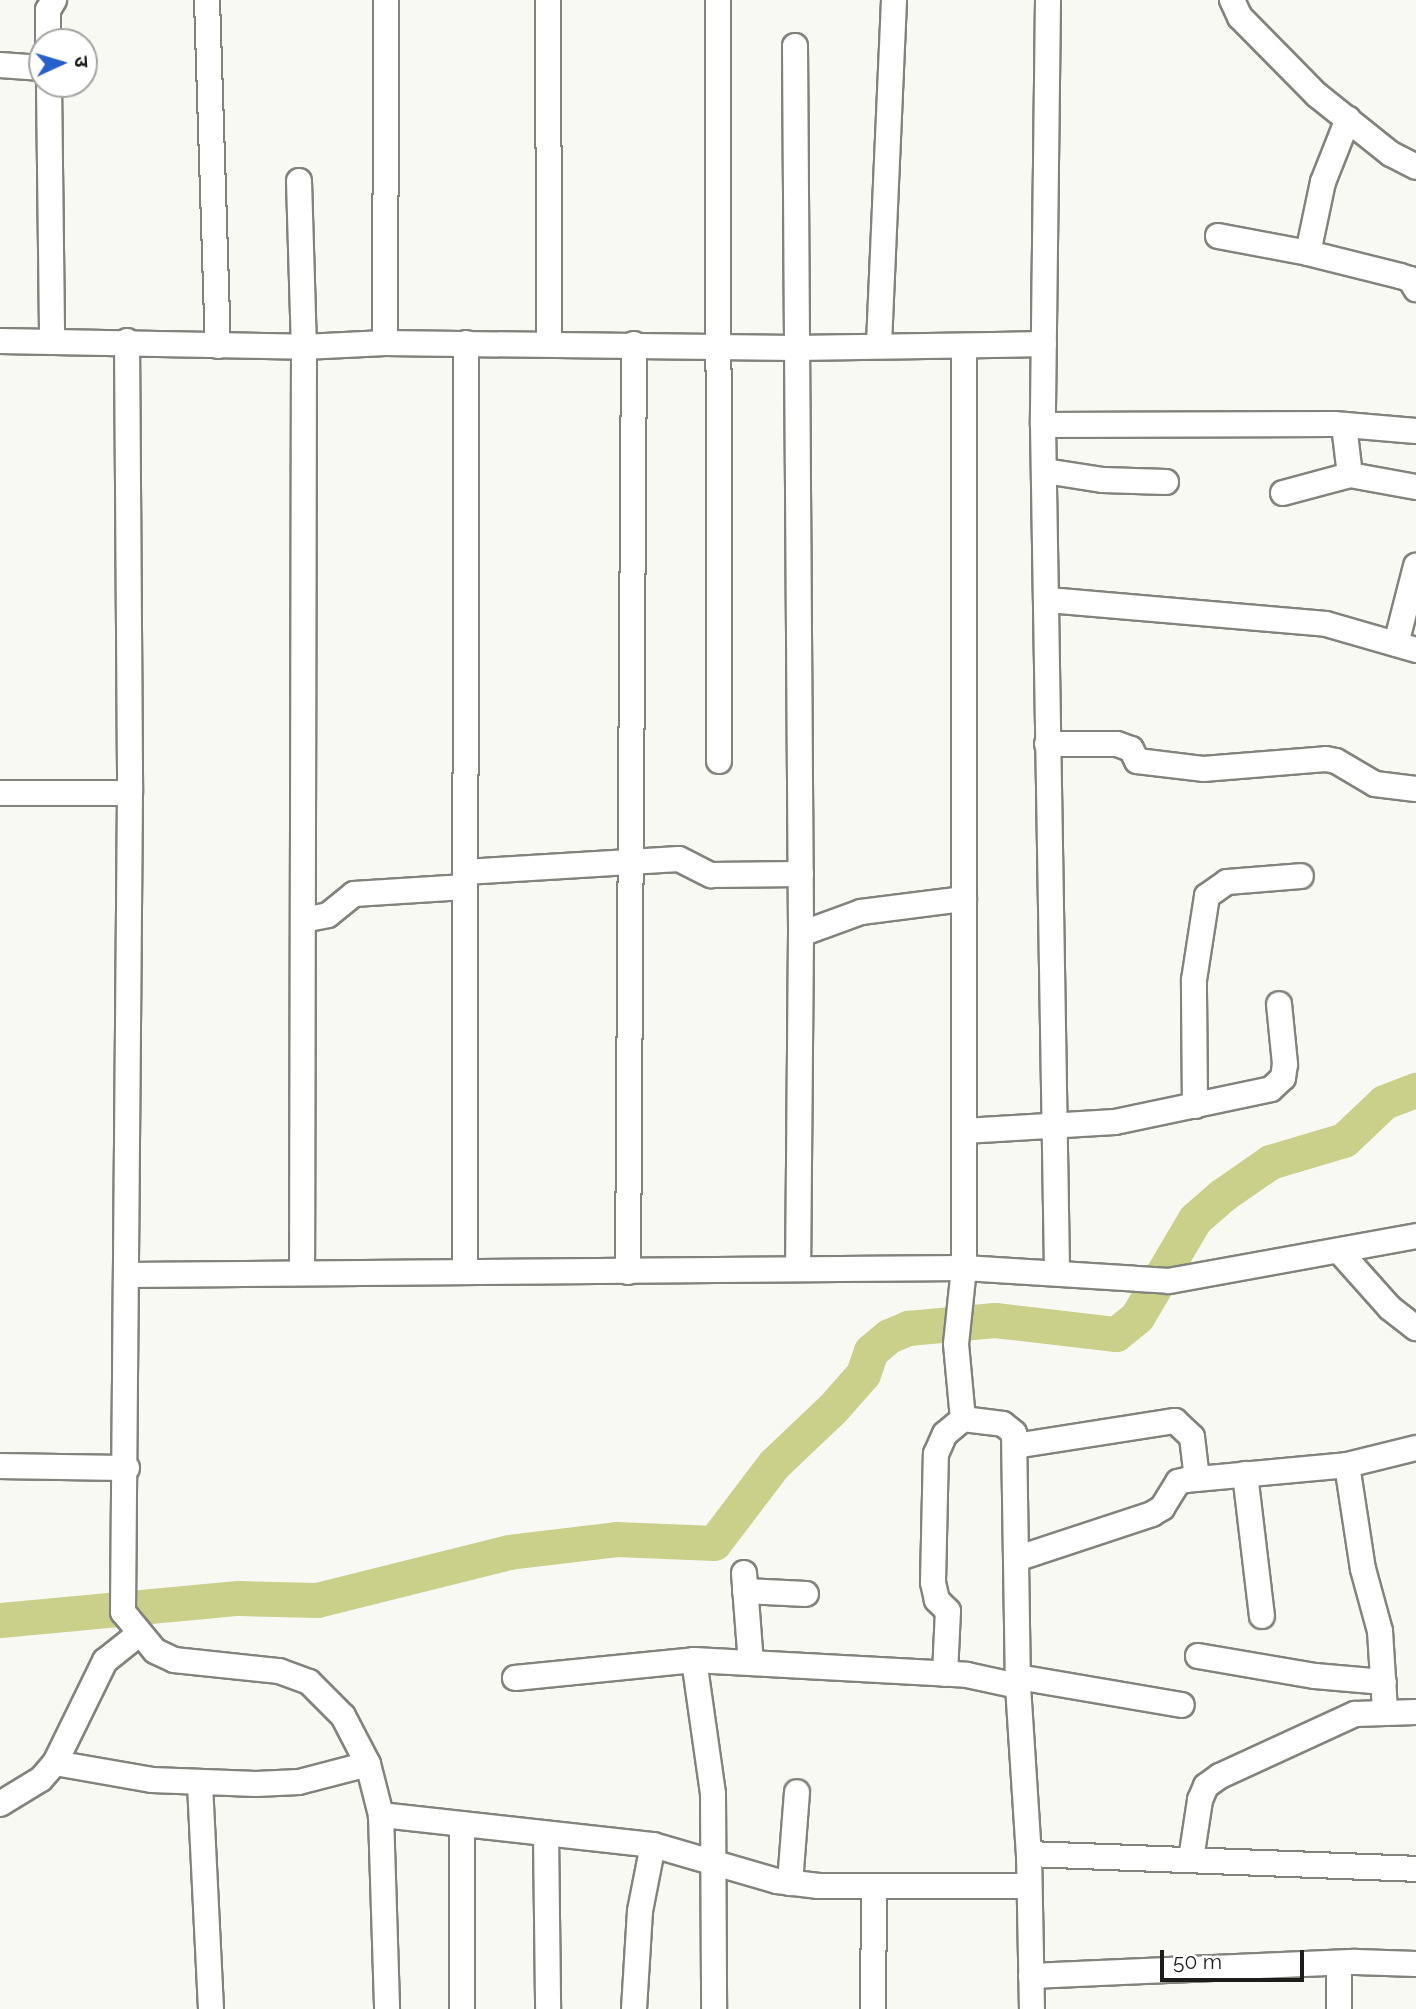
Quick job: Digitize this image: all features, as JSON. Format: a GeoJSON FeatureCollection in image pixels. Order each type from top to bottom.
{"type":"FeatureCollection","features":[{"type":"Feature","properties":{"kind":"street"},"geometry":{"type":"LineString","coordinates":[[48,28],[48,9],[54,0]]}},
{"type":"Feature","properties":{"kind":"street"},"geometry":{"type":"LineString","coordinates":[[207,0],[218,346]]}},
{"type":"Feature","properties":{"kind":"street"},"geometry":{"type":"LineString","coordinates":[[384,343],[386,0]]}},
{"type":"Feature","properties":{"kind":"street"},"geometry":{"type":"LineString","coordinates":[[548,0],[549,344]]}},
{"type":"Feature","properties":{"kind":"street"},"geometry":{"type":"LineString","coordinates":[[718,0],[715,344],[719,761]]}},
{"type":"Feature","properties":{"kind":"street"},"geometry":{"type":"LineString","coordinates":[[879,344],[894,0]]}},
{"type":"Feature","properties":{"kind":"street"},"geometry":{"type":"LineString","coordinates":[[1048,0],[1043,425],[1048,600],[1051,1125],[1057,1271]]}},
{"type":"Feature","properties":{"kind":"street"},"geometry":{"type":"LineString","coordinates":[[1232,0],[1240,17],[1348,119],[1391,154],[1416,166]]}},
{"type":"Feature","properties":{"kind":"street"},"geometry":{"type":"LineString","coordinates":[[795,46],[795,348],[801,874],[798,1268]]}},
{"type":"Feature","properties":{"kind":"street"},"geometry":{"type":"LineString","coordinates":[[0,65],[28,67]]}},
{"type":"Feature","properties":{"kind":"street"},"geometry":{"type":"LineString","coordinates":[[49,98],[52,342]]}},
{"type":"Feature","properties":{"kind":"street"},"geometry":{"type":"LineString","coordinates":[[1308,253],[1323,182],[1348,119]]}},
{"type":"Feature","properties":{"kind":"street"},"geometry":{"type":"LineString","coordinates":[[299,181],[304,347],[302,1272]]}},
{"type":"Feature","properties":{"kind":"street"},"geometry":{"type":"LineString","coordinates":[[1218,236],[1308,253],[1400,276],[1410,279],[1416,289]]}},
{"type":"Feature","properties":{"kind":"street"},"geometry":{"type":"LineString","coordinates":[[0,341],[127,341],[304,347],[384,343],[715,344],[795,348],[879,344],[1044,344]]}},
{"type":"Feature","properties":{"kind":"street"},"geometry":{"type":"LineString","coordinates":[[127,341],[130,793],[127,1468],[122,1602],[139,1634],[155,1651],[174,1660],[279,1671],[309,1682],[343,1716],[368,1764],[381,1815],[387,2009]]}},
{"type":"Feature","properties":{"kind":"street"},"geometry":{"type":"LineString","coordinates":[[465,1272],[466,344]]}},
{"type":"Feature","properties":{"kind":"street"},"geometry":{"type":"LineString","coordinates":[[628,1272],[635,344]]}},
{"type":"Feature","properties":{"kind":"street"},"geometry":{"type":"LineString","coordinates":[[963,1419],[956,1345],[964,1268],[964,346]]}},
{"type":"Feature","properties":{"kind":"street"},"geometry":{"type":"LineString","coordinates":[[1043,425],[1344,425],[1416,431]]}},
{"type":"Feature","properties":{"kind":"street"},"geometry":{"type":"LineString","coordinates":[[1344,425],[1350,475]]}},
{"type":"Feature","properties":{"kind":"street"},"geometry":{"type":"LineString","coordinates":[[1045,471],[1103,480],[1166,482]]}},
{"type":"Feature","properties":{"kind":"street"},"geometry":{"type":"LineString","coordinates":[[1283,493],[1330,477],[1350,475],[1416,487]]}},
{"type":"Feature","properties":{"kind":"street"},"geometry":{"type":"LineString","coordinates":[[1048,600],[1326,624],[1406,647],[1416,566]]}},
{"type":"Feature","properties":{"kind":"street"},"geometry":{"type":"LineString","coordinates":[[1047,744],[1117,744],[1131,749],[1137,761],[1202,769],[1325,759],[1336,761],[1375,784],[1416,789]]}},
{"type":"Feature","properties":{"kind":"street"},"geometry":{"type":"LineString","coordinates":[[0,793],[130,793]]}},
{"type":"Feature","properties":{"kind":"street"},"geometry":{"type":"LineString","coordinates":[[303,920],[328,915],[354,894],[465,879],[631,862],[686,859],[711,875],[801,874]]}},
{"type":"Feature","properties":{"kind":"street"},"geometry":{"type":"LineString","coordinates":[[1195,1106],[1194,980],[1207,896],[1227,882],[1301,876]]}},
{"type":"Feature","properties":{"kind":"street"},"geometry":{"type":"LineString","coordinates":[[801,934],[861,912],[964,899]]}},
{"type":"Feature","properties":{"kind":"street"},"geometry":{"type":"LineString","coordinates":[[964,1131],[1115,1122],[1271,1089],[1283,1078],[1286,1064],[1279,1004]]}},
{"type":"Feature","properties":{"kind":"street"},"geometry":{"type":"LineString","coordinates":[[127,1275],[964,1268],[1057,1271],[1169,1281],[1340,1252],[1416,1236]]}},
{"type":"Feature","properties":{"kind":"street"},"geometry":{"type":"LineString","coordinates":[[1340,1252],[1390,1308],[1416,1328]]}},
{"type":"Feature","properties":{"kind":"street"},"geometry":{"type":"LineString","coordinates":[[946,1674],[948,1611],[937,1600],[933,1582],[936,1454],[945,1434],[963,1419],[1010,1426],[1015,1446],[1019,1558],[1018,1682],[1029,1854],[1032,2009]]}},
{"type":"Feature","properties":{"kind":"street"},"geometry":{"type":"LineString","coordinates":[[1015,1446],[1175,1421],[1192,1437],[1197,1479]]}},
{"type":"Feature","properties":{"kind":"street"},"geometry":{"type":"LineString","coordinates":[[1019,1558],[1152,1514],[1162,1508],[1178,1482],[1347,1465],[1416,1448]]}},
{"type":"Feature","properties":{"kind":"street"},"geometry":{"type":"LineString","coordinates":[[1347,1465],[1363,1569],[1380,1631],[1385,1711]]}},
{"type":"Feature","properties":{"kind":"street"},"geometry":{"type":"LineString","coordinates":[[0,1466],[127,1468]]}},
{"type":"Feature","properties":{"kind":"street"},"geometry":{"type":"LineString","coordinates":[[1245,1474],[1262,1616]]}},
{"type":"Feature","properties":{"kind":"street"},"geometry":{"type":"LineString","coordinates":[[751,1663],[745,1582],[806,1594]]}},
{"type":"Feature","properties":{"kind":"street"},"geometry":{"type":"LineString","coordinates":[[0,1804],[41,1779],[55,1763],[105,1661],[139,1634]]}},
{"type":"Feature","properties":{"kind":"street"},"geometry":{"type":"LineString","coordinates":[[1198,1656],[1315,1676],[1384,1682]]}},
{"type":"Feature","properties":{"kind":"street"},"geometry":{"type":"LineString","coordinates":[[515,1678],[694,1660],[946,1674],[1182,1704]]}},
{"type":"Feature","properties":{"kind":"street"},"geometry":{"type":"LineString","coordinates":[[694,1660],[713,1794],[714,2009]]}},
{"type":"Feature","properties":{"kind":"street"},"geometry":{"type":"LineString","coordinates":[[1191,1859],[1206,1786],[1355,1714],[1416,1712]]}},
{"type":"Feature","properties":{"kind":"street"},"geometry":{"type":"LineString","coordinates":[[55,1763],[200,1784],[299,1782],[368,1764]]}},
{"type":"Feature","properties":{"kind":"street"},"geometry":{"type":"LineString","coordinates":[[200,1784],[211,2009]]}},
{"type":"Feature","properties":{"kind":"street"},"geometry":{"type":"LineString","coordinates":[[790,1883],[797,1792]]}},
{"type":"Feature","properties":{"kind":"street"},"geometry":{"type":"LineString","coordinates":[[381,1815],[653,1844],[790,1883],[1029,1886]]}},
{"type":"Feature","properties":{"kind":"street"},"geometry":{"type":"LineString","coordinates":[[461,1824],[462,2009]]}},
{"type":"Feature","properties":{"kind":"street"},"geometry":{"type":"LineString","coordinates":[[546,1834],[548,2009]]}},
{"type":"Feature","properties":{"kind":"street"},"geometry":{"type":"LineString","coordinates":[[634,2009],[640,1911],[653,1844]]}},
{"type":"Feature","properties":{"kind":"street"},"geometry":{"type":"LineString","coordinates":[[1029,1854],[1416,1869]]}},
{"type":"Feature","properties":{"kind":"street"},"geometry":{"type":"LineString","coordinates":[[873,2009],[874,1886]]}},
{"type":"Feature","properties":{"kind":"street"},"geometry":{"type":"LineString","coordinates":[[1031,1976],[1339,1963],[1416,1964]]}},
{"type":"Feature","properties":{"kind":"street"},"geometry":{"type":"LineString","coordinates":[[1339,1963],[1339,2009]]}},
{"type":"Feature","properties":{"kind":"waterway"},"geometry":{"type":"LineString","coordinates":[[0,1620],[238,1598],[317,1600],[509,1552],[616,1539],[714,1543],[774,1464],[833,1408],[863,1374],[871,1351],[889,1336],[908,1328],[995,1320],[1116,1334],[1137,1317],[1195,1219],[1224,1194],[1270,1162],[1344,1140],[1384,1102],[1416,1090]]}}]}
